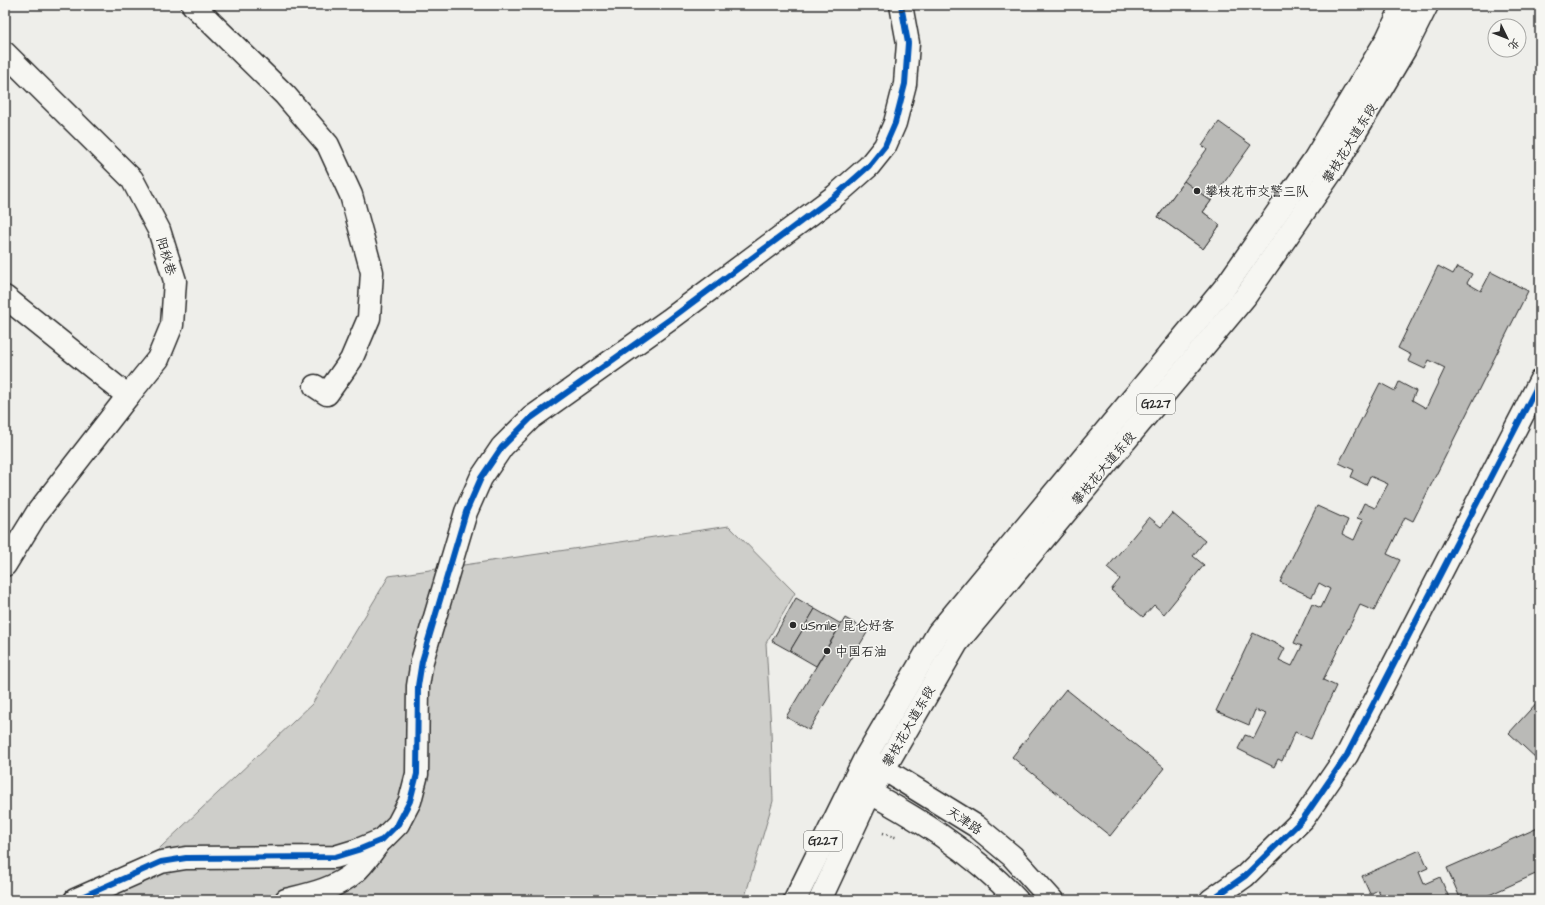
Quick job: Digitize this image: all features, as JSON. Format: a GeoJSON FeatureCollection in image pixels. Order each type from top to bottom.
{"type":"FeatureCollection","features":[{"type":"Feature","properties":{"kind":"main road"},"geometry":{"type":"LineString","coordinates":[[193,5],[286,95],[328,145],[351,195],[372,272],[369,318],[351,360],[327,394],[315,386]]}},
{"type":"Feature","properties":{"kind":"main road"},"geometry":{"type":"LineString","coordinates":[[286,900],[318,892],[338,884],[355,871],[398,824],[410,801],[416,774],[418,686],[422,661],[466,512],[481,478],[502,447],[530,418],[669,320],[835,196],[869,166],[885,146],[895,124],[905,84],[908,43],[901,5]]}},
{"type":"Feature","properties":{"kind":"main road","name":"攀枝花大道东段"},"geometry":{"type":"LineString","coordinates":[[795,900],[852,782],[938,633],[1226,286],[1314,160],[1387,39],[1403,5]]}},
{"type":"Feature","properties":{"kind":"main road","name":"攀枝花大道东段"},"geometry":{"type":"LineString","coordinates":[[820,900],[870,793],[957,643],[1245,297],[1334,170],[1405,49],[1427,5]]}},
{"type":"Feature","properties":{"kind":"main road","name":"阳秋巷"},"geometry":{"type":"LineString","coordinates":[[5,53],[132,180],[159,230],[175,281],[172,324],[158,359],[37,514],[5,565]]}},
{"type":"Feature","properties":{"kind":"main road"},"geometry":{"type":"LineString","coordinates":[[5,297],[128,396]]}},
{"type":"Feature","properties":{"kind":"main road"},"geometry":{"type":"LineString","coordinates":[[1212,900],[1245,876],[1303,819],[1347,755],[1540,381]]}},
{"type":"Feature","properties":{"kind":"main road","name":"天津路"},"geometry":{"type":"LineString","coordinates":[[865,758],[884,767],[976,826],[1012,856],[1052,900]]}},
{"type":"Feature","properties":{"kind":"main road"},"geometry":{"type":"LineString","coordinates":[[852,782],[959,846],[996,877],[1017,900]]}},
{"type":"Feature","properties":{"kind":"main road"},"geometry":{"type":"LineString","coordinates":[[75,900],[161,862],[186,858],[335,856],[358,850],[382,840]]}},
{"type":"Feature","properties":{"kind":"shaded area"},"geometry":{"type":"Polygon","coordinates":[[[729,526],[795,593],[766,643],[773,801],[744,900],[105,900],[312,704],[389,576],[729,526]]]}},
{"type":"Feature","properties":{"kind":"building","name":"攀枝花市交警三队"},"geometry":{"type":"Polygon","coordinates":[[[1219,122],[1251,145],[1203,212],[1220,225],[1203,249],[1158,217],[1207,149],[1202,146],[1219,122]]]}},
{"type":"Feature","properties":{"kind":"building"},"geometry":{"type":"Polygon","coordinates":[[[1184,181],[1211,201],[1203,212],[1220,225],[1203,249],[1158,217],[1184,181]]]}},
{"type":"Feature","properties":{"kind":"building"},"geometry":{"type":"Polygon","coordinates":[[[1438,266],[1453,274],[1457,267],[1472,274],[1467,283],[1481,291],[1491,272],[1528,291],[1413,521],[1405,517],[1387,554],[1400,560],[1374,611],[1360,605],[1323,680],[1336,686],[1311,739],[1295,732],[1282,761],[1278,759],[1274,767],[1238,749],[1245,735],[1254,738],[1266,714],[1255,710],[1249,725],[1216,711],[1253,633],[1285,648],[1279,660],[1292,666],[1302,646],[1294,643],[1312,604],[1321,608],[1330,589],[1319,583],[1312,597],[1280,582],[1317,506],[1348,520],[1342,534],[1354,540],[1363,520],[1357,518],[1364,503],[1375,508],[1388,484],[1370,476],[1366,485],[1351,477],[1354,470],[1339,463],[1380,383],[1395,391],[1399,382],[1416,391],[1412,400],[1426,408],[1445,368],[1429,360],[1425,369],[1408,361],[1411,355],[1398,348],[1438,266]]]}},
{"type":"Feature","properties":{"kind":"building"},"geometry":{"type":"Polygon","coordinates":[[[1172,513],[1205,541],[1193,556],[1204,565],[1164,614],[1154,605],[1143,617],[1111,590],[1120,579],[1107,568],[1149,517],[1161,527],[1172,513]]]}},
{"type":"Feature","properties":{"kind":"building","name":"uSmile 昆仑好客"},"geometry":{"type":"Polygon","coordinates":[[[796,598],[815,609],[790,651],[772,641],[796,598]]]}},
{"type":"Feature","properties":{"kind":"building"},"geometry":{"type":"Polygon","coordinates":[[[815,609],[841,624],[816,666],[790,651],[815,609]]]}},
{"type":"Feature","properties":{"kind":"building"},"geometry":{"type":"Polygon","coordinates":[[[845,618],[868,631],[809,730],[786,717],[845,618]]]}},
{"type":"Feature","properties":{"kind":"building"},"geometry":{"type":"Polygon","coordinates":[[[1066,689],[1164,768],[1110,836],[1012,757],[1066,689]]]}},
{"type":"Feature","properties":{"kind":"building"},"geometry":{"type":"Polygon","coordinates":[[[1540,699],[1540,758],[1538,760],[1509,733],[1540,699]]]}},
{"type":"Feature","properties":{"kind":"building"},"geometry":{"type":"Polygon","coordinates":[[[1540,827],[1540,872],[1478,900],[1461,900],[1447,868],[1540,827]]]}},
{"type":"Feature","properties":{"kind":"building"},"geometry":{"type":"Polygon","coordinates":[[[1420,850],[1428,868],[1419,872],[1424,884],[1440,877],[1450,900],[1382,900],[1378,890],[1370,894],[1362,876],[1420,850]]]}},
{"type":"Feature","properties":{"kind":"cycle path"},"geometry":{"type":"LineString","coordinates":[[75,900],[161,862],[186,858],[335,857],[358,850],[382,840],[398,824],[410,801],[417,774],[418,686],[422,661],[466,512],[481,478],[502,447],[531,418],[669,320],[835,196],[869,166],[885,146],[895,123],[905,84],[908,43],[901,5]]}},
{"type":"Feature","properties":{"kind":"cycle path"},"geometry":{"type":"LineString","coordinates":[[1211,900],[1245,876],[1303,819],[1347,755],[1540,381]]}},
{"type":"Feature","properties":{"kind":"place","name":"攀枝花市交警三队"},"geometry":{"type":"Point","coordinates":[1197,191]}},
{"type":"Feature","properties":{"kind":"place","name":"uSmile 昆仑好客"},"geometry":{"type":"Point","coordinates":[793,625]}},
{"type":"Feature","properties":{"kind":"place","name":"中国石油"},"geometry":{"type":"Point","coordinates":[827,651]}}]}
